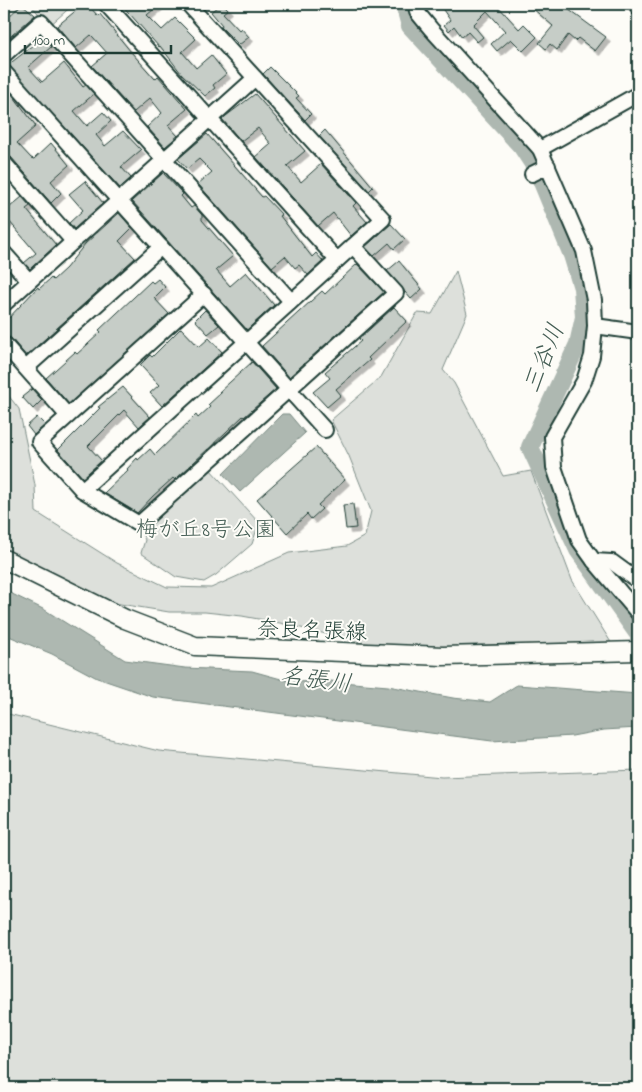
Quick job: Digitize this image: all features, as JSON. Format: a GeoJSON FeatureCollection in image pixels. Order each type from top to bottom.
{"type":"FeatureCollection","features":[{"type":"Feature","properties":{"kind":"main road","name":"奈良名張線"},"geometry":{"type":"LineString","coordinates":[[4,559],[133,622],[195,646],[444,656],[636,651]]}},
{"type":"Feature","properties":{"kind":"street"},"geometry":{"type":"LineString","coordinates":[[106,4],[337,260]]}},
{"type":"Feature","properties":{"kind":"street"},"geometry":{"type":"LineString","coordinates":[[416,4],[417,12],[431,29],[540,149],[541,170],[584,251],[594,300],[595,326],[592,356],[584,381],[552,437],[554,467],[565,504],[579,540],[594,562],[638,613]]}},
{"type":"Feature","properties":{"kind":"street"},"geometry":{"type":"LineString","coordinates":[[636,4],[638,8]]}},
{"type":"Feature","properties":{"kind":"street"},"geometry":{"type":"LineString","coordinates":[[82,490],[382,219],[255,78],[194,6]]}},
{"type":"Feature","properties":{"kind":"street"},"geometry":{"type":"LineString","coordinates":[[4,55],[41,22],[292,301]]}},
{"type":"Feature","properties":{"kind":"street"},"geometry":{"type":"LineString","coordinates":[[4,72],[325,430]]}},
{"type":"Feature","properties":{"kind":"street"},"geometry":{"type":"LineString","coordinates":[[4,304],[255,78]]}},
{"type":"Feature","properties":{"kind":"street"},"geometry":{"type":"LineString","coordinates":[[540,149],[638,94]]}},
{"type":"Feature","properties":{"kind":"street"},"geometry":{"type":"LineString","coordinates":[[4,163],[74,240]]}},
{"type":"Feature","properties":{"kind":"street"},"geometry":{"type":"LineString","coordinates":[[204,294],[39,442],[82,490],[139,524],[396,293],[353,246]]}},
{"type":"Feature","properties":{"kind":"street"},"geometry":{"type":"LineString","coordinates":[[26,368],[161,247]]}},
{"type":"Feature","properties":{"kind":"street"},"geometry":{"type":"LineString","coordinates":[[4,253],[29,281]]}},
{"type":"Feature","properties":{"kind":"street"},"geometry":{"type":"LineString","coordinates":[[595,326],[638,332]]}},
{"type":"Feature","properties":{"kind":"street"},"geometry":{"type":"LineString","coordinates":[[4,344],[68,416]]}},
{"type":"Feature","properties":{"kind":"street"},"geometry":{"type":"LineString","coordinates":[[594,562],[612,562],[638,581]]}},
{"type":"Feature","properties":{"kind":"green space"},"geometry":{"type":"Polygon","coordinates":[[[30,4],[74,4],[49,26],[30,4]]]}},
{"type":"Feature","properties":{"kind":"green space"},"geometry":{"type":"Polygon","coordinates":[[[456,271],[467,314],[443,370],[454,383],[503,476],[531,471],[572,580],[612,644],[447,651],[364,643],[242,616],[205,612],[169,612],[96,600],[4,556],[4,390],[19,409],[35,485],[36,512],[117,563],[167,587],[211,588],[289,553],[347,546],[365,536],[371,511],[349,456],[331,420],[381,377],[417,313],[432,314],[456,271]]]}},
{"type":"Feature","properties":{"kind":"green space","name":"梅が丘8号公園"},"geometry":{"type":"Polygon","coordinates":[[[209,468],[259,523],[252,544],[216,575],[204,582],[176,577],[141,553],[145,540],[140,530],[209,468]]]}},
{"type":"Feature","properties":{"kind":"green space"},"geometry":{"type":"Polygon","coordinates":[[[4,713],[159,751],[442,777],[638,770],[638,1088],[4,1088],[4,713]]]}},
{"type":"Feature","properties":{"kind":"shaded area"},"geometry":{"type":"Polygon","coordinates":[[[282,414],[289,414],[305,433],[240,492],[223,474],[282,414]]]}},
{"type":"Feature","properties":{"kind":"shaded area"},"geometry":{"type":"Polygon","coordinates":[[[4,590],[45,610],[125,660],[185,668],[252,671],[292,682],[330,681],[388,686],[453,698],[490,702],[517,685],[638,694],[638,728],[604,730],[572,736],[492,741],[153,697],[97,678],[52,654],[4,634],[4,590]]]}},
{"type":"Feature","properties":{"kind":"building"},"geometry":{"type":"Polygon","coordinates":[[[22,4],[35,15],[4,42],[4,21],[22,4]]]}},
{"type":"Feature","properties":{"kind":"building"},"geometry":{"type":"Polygon","coordinates":[[[84,4],[87,4],[98,16],[100,14],[155,79],[158,76],[187,109],[168,125],[178,136],[165,147],[147,127],[162,113],[150,98],[134,112],[92,66],[107,53],[93,37],[91,35],[76,48],[57,26],[84,4]]]}},
{"type":"Feature","properties":{"kind":"building"},"geometry":{"type":"Polygon","coordinates":[[[121,4],[160,4],[147,15],[162,30],[175,18],[196,39],[182,52],[196,68],[211,55],[226,74],[213,85],[215,88],[205,96],[181,73],[160,46],[121,4]]]}},
{"type":"Feature","properties":{"kind":"building"},"geometry":{"type":"Polygon","coordinates":[[[220,4],[223,4],[228,9],[223,13],[239,30],[241,28],[249,37],[239,45],[221,27],[222,25],[211,12],[220,4]]]}},
{"type":"Feature","properties":{"kind":"building"},"geometry":{"type":"Polygon","coordinates":[[[439,4],[496,4],[519,29],[524,24],[537,37],[523,51],[511,39],[497,51],[491,44],[505,31],[487,11],[473,25],[483,37],[477,42],[468,32],[462,37],[454,26],[449,31],[444,25],[450,20],[439,4]]]}},
{"type":"Feature","properties":{"kind":"building"},"geometry":{"type":"Polygon","coordinates":[[[537,4],[561,4],[606,37],[595,51],[578,38],[575,41],[568,35],[557,50],[550,44],[546,49],[539,43],[553,26],[532,8],[537,4]]]}},
{"type":"Feature","properties":{"kind":"building"},"geometry":{"type":"Polygon","coordinates":[[[43,38],[51,47],[28,67],[42,82],[64,63],[83,87],[86,85],[94,94],[74,111],[87,126],[103,112],[111,121],[96,135],[105,146],[123,131],[141,150],[121,167],[131,178],[120,188],[8,65],[43,38]]]}},
{"type":"Feature","properties":{"kind":"building"},"geometry":{"type":"Polygon","coordinates":[[[270,67],[299,96],[296,98],[311,114],[305,120],[263,74],[270,67]]]}},
{"type":"Feature","properties":{"kind":"building"},"geometry":{"type":"Polygon","coordinates":[[[8,89],[36,126],[17,143],[34,159],[51,143],[69,165],[51,181],[61,193],[51,203],[11,157],[4,154],[4,93],[8,89]]]}},
{"type":"Feature","properties":{"kind":"building"},"geometry":{"type":"Polygon","coordinates":[[[255,94],[305,151],[287,166],[301,182],[321,164],[356,203],[353,206],[367,222],[351,236],[333,213],[318,226],[256,157],[271,144],[258,128],[241,141],[222,119],[255,94]]]}},
{"type":"Feature","properties":{"kind":"building"},"geometry":{"type":"Polygon","coordinates":[[[325,130],[373,187],[369,191],[319,136],[325,130]]]}},
{"type":"Feature","properties":{"kind":"building"},"geometry":{"type":"Polygon","coordinates":[[[207,134],[262,197],[264,196],[282,215],[280,216],[312,257],[316,253],[323,261],[308,275],[299,265],[295,268],[285,256],[272,267],[198,184],[212,172],[199,159],[187,169],[178,159],[207,134]]]}},
{"type":"Feature","properties":{"kind":"building"},"geometry":{"type":"Polygon","coordinates":[[[163,173],[183,194],[181,196],[191,208],[194,206],[202,215],[202,220],[233,256],[216,270],[230,286],[246,272],[274,305],[247,330],[132,201],[163,173]]]}},
{"type":"Feature","properties":{"kind":"building"},"geometry":{"type":"Polygon","coordinates":[[[85,181],[103,203],[74,229],[69,223],[83,210],[69,194],[85,181]]]}},
{"type":"Feature","properties":{"kind":"building"},"geometry":{"type":"Polygon","coordinates":[[[22,197],[30,206],[26,209],[56,245],[30,269],[24,263],[36,253],[9,221],[4,226],[4,212],[22,197]]]}},
{"type":"Feature","properties":{"kind":"building"},"geometry":{"type":"Polygon","coordinates":[[[119,213],[132,228],[119,241],[135,258],[26,356],[11,338],[4,335],[4,323],[38,287],[39,289],[51,278],[53,280],[66,268],[85,244],[119,213]]]}},
{"type":"Feature","properties":{"kind":"building"},"geometry":{"type":"Polygon","coordinates":[[[391,224],[405,239],[394,249],[389,243],[374,256],[365,247],[391,224]]]}},
{"type":"Feature","properties":{"kind":"building"},"geometry":{"type":"Polygon","coordinates":[[[399,261],[422,289],[411,299],[387,271],[399,261]]]}},
{"type":"Feature","properties":{"kind":"building"},"geometry":{"type":"Polygon","coordinates":[[[357,264],[384,292],[289,377],[262,346],[322,291],[325,294],[357,264]]]}},
{"type":"Feature","properties":{"kind":"building"},"geometry":{"type":"Polygon","coordinates":[[[158,279],[165,287],[154,298],[169,314],[69,404],[46,378],[101,332],[99,330],[151,281],[153,283],[158,279]]]}},
{"type":"Feature","properties":{"kind":"building"},"geometry":{"type":"Polygon","coordinates":[[[394,307],[407,321],[368,358],[370,360],[336,389],[341,395],[327,407],[313,392],[330,378],[325,372],[361,341],[359,339],[394,307]]]}},
{"type":"Feature","properties":{"kind":"building"},"geometry":{"type":"Polygon","coordinates":[[[205,310],[219,325],[208,334],[195,320],[205,310]]]}},
{"type":"Feature","properties":{"kind":"building"},"geometry":{"type":"Polygon","coordinates":[[[181,328],[199,347],[209,338],[222,352],[162,406],[150,393],[159,385],[140,365],[150,355],[152,357],[181,328]]]}},
{"type":"Feature","properties":{"kind":"building"},"geometry":{"type":"Polygon","coordinates":[[[252,362],[276,389],[243,416],[175,480],[173,478],[137,513],[104,493],[128,470],[137,458],[138,460],[150,449],[155,455],[196,415],[198,418],[210,407],[208,405],[221,393],[219,392],[252,362]]]}},
{"type":"Feature","properties":{"kind":"building"},"geometry":{"type":"Polygon","coordinates":[[[123,387],[150,417],[139,427],[124,410],[88,446],[102,461],[83,478],[58,450],[100,408],[98,407],[123,387]]]}},
{"type":"Feature","properties":{"kind":"building"},"geometry":{"type":"Polygon","coordinates":[[[32,389],[42,400],[33,409],[22,397],[32,389]]]}},
{"type":"Feature","properties":{"kind":"building"},"geometry":{"type":"Polygon","coordinates":[[[37,417],[45,425],[34,435],[27,426],[37,417]]]}},
{"type":"Feature","properties":{"kind":"building"},"geometry":{"type":"Polygon","coordinates":[[[316,447],[345,480],[318,505],[322,509],[311,519],[307,514],[287,533],[257,499],[316,447]]]}},
{"type":"Feature","properties":{"kind":"building"},"geometry":{"type":"Polygon","coordinates":[[[353,504],[356,528],[346,529],[343,505],[353,504]]]}},
{"type":"Feature","properties":{"kind":"waterway","name":"三谷川"},"geometry":{"type":"LineString","coordinates":[[404,4],[410,26],[522,147],[537,170],[572,255],[582,288],[584,317],[578,344],[530,447],[578,550],[638,634]]}},
{"type":"Feature","properties":{"kind":"water label","name":"名張川"},"geometry":{"type":"Point","coordinates":[316,679]}}]}
